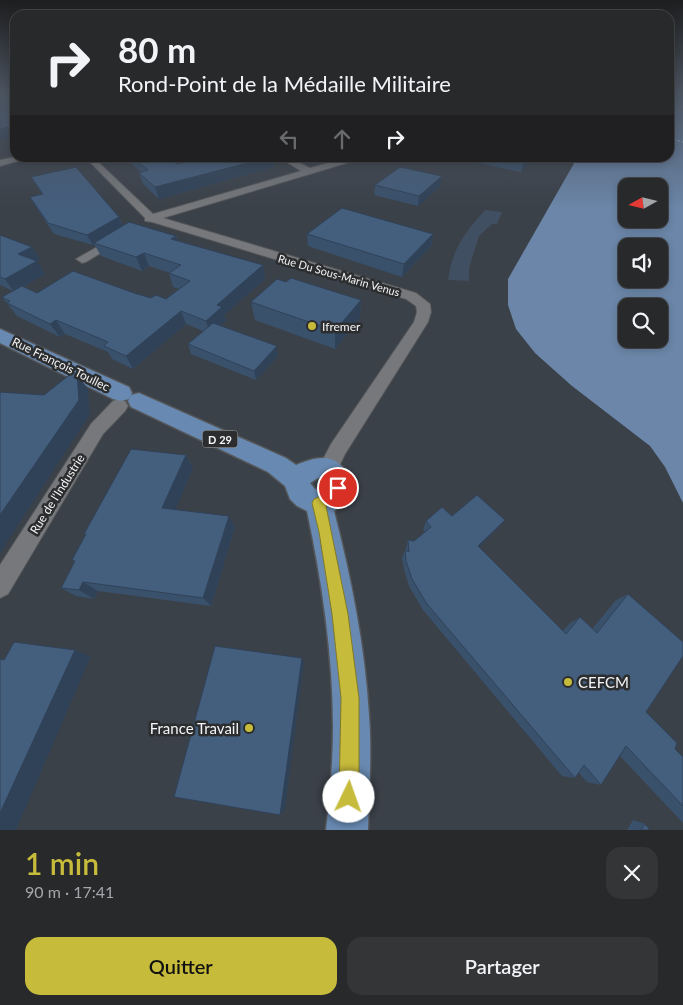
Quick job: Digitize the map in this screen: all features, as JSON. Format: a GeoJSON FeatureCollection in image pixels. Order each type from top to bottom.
{"type":"FeatureCollection","features":[{"type":"Feature","properties":{"kind":"main road","name":"Rue François Toullec"},"geometry":{"type":"LineString","coordinates":[[0,335],[127,400],[277,465],[308,492]]}},
{"type":"Feature","properties":{"kind":"main road"},"geometry":{"type":"LineString","coordinates":[[308,492],[331,498],[338,488],[337,477],[328,469]]}},
{"type":"Feature","properties":{"kind":"main road"},"geometry":{"type":"LineString","coordinates":[[308,492],[326,532],[340,614],[350,698],[350,781],[347,830]]}},
{"type":"Feature","properties":{"kind":"street","name":"Rue Du Sous-Marin Venus"},"geometry":{"type":"LineString","coordinates":[[93,162],[140,225],[411,296],[423,304],[424,312],[421,322],[338,449],[328,469]]}},
{"type":"Feature","properties":{"kind":"street"},"geometry":{"type":"LineString","coordinates":[[291,162],[308,171]]}},
{"type":"Feature","properties":{"kind":"street"},"geometry":{"type":"LineString","coordinates":[[82,259],[140,225],[340,162]]}},
{"type":"Feature","properties":{"kind":"street","name":"Rue de l'Industrie"},"geometry":{"type":"LineString","coordinates":[[0,586],[97,429],[127,400]]}},
{"type":"Feature","properties":{"kind":"shaded area"},"geometry":{"type":"Polygon","coordinates":[[[0,130],[10,130],[10,162],[575,162],[508,279],[572,386],[650,446],[665,467],[683,503],[683,830],[0,830],[0,130]]]}},
{"type":"Feature","properties":{"kind":"shaded area"},"geometry":{"type":"Polygon","coordinates":[[[485,210],[502,212],[497,224],[492,224],[479,236],[469,268],[469,281],[448,280],[453,259],[460,242],[485,210]]]}},
{"type":"Feature","properties":{"kind":"water"},"geometry":{"type":"Polygon","coordinates":[[[674,130],[683,130],[683,503],[665,467],[650,446],[572,386],[535,353],[516,329],[508,305],[508,279],[575,162],[674,162],[674,130]]]}},
{"type":"Feature","properties":{"kind":"building"},"geometry":{"type":"Polygon","coordinates":[[[138,162],[174,162],[177,164],[186,162],[252,162],[155,187],[139,173],[148,170],[138,162]]]}},
{"type":"Feature","properties":{"kind":"building"},"geometry":{"type":"Polygon","coordinates":[[[76,167],[119,217],[87,235],[48,223],[30,197],[43,194],[31,177],[76,167]]]}},
{"type":"Feature","properties":{"kind":"building"},"geometry":{"type":"Polygon","coordinates":[[[400,167],[442,176],[419,196],[375,185],[400,167]]]}},
{"type":"Feature","properties":{"kind":"building"},"geometry":{"type":"Polygon","coordinates":[[[342,208],[433,234],[404,264],[307,234],[342,208]]]}},
{"type":"Feature","properties":{"kind":"building"},"geometry":{"type":"Polygon","coordinates":[[[129,222],[176,236],[171,239],[263,265],[217,305],[222,307],[206,321],[181,311],[126,356],[104,346],[108,342],[56,320],[50,324],[7,303],[10,301],[2,297],[22,286],[37,293],[73,271],[134,293],[151,298],[156,295],[166,299],[190,281],[169,273],[181,265],[144,253],[136,257],[94,243],[129,222]]]}},
{"type":"Feature","properties":{"kind":"building"},"geometry":{"type":"Polygon","coordinates":[[[0,235],[32,247],[18,254],[37,261],[5,279],[0,277],[0,235]]]}},
{"type":"Feature","properties":{"kind":"building"},"geometry":{"type":"Polygon","coordinates":[[[291,278],[361,300],[335,331],[251,302],[277,279],[286,282],[291,278]]]}},
{"type":"Feature","properties":{"kind":"building"},"geometry":{"type":"Polygon","coordinates":[[[213,323],[277,346],[254,371],[188,344],[213,323]]]}},
{"type":"Feature","properties":{"kind":"building"},"geometry":{"type":"Polygon","coordinates":[[[73,372],[77,374],[79,400],[0,515],[0,392],[44,395],[73,372]]]}},
{"type":"Feature","properties":{"kind":"building"},"geometry":{"type":"Polygon","coordinates":[[[131,449],[186,455],[162,508],[229,516],[203,598],[83,582],[79,590],[61,588],[75,561],[72,560],[86,534],[84,534],[131,449]]]}},
{"type":"Feature","properties":{"kind":"building","name":"CEFCM"},"geometry":{"type":"Polygon","coordinates":[[[477,495],[505,520],[478,546],[566,634],[580,617],[597,633],[628,594],[683,642],[683,656],[646,712],[677,743],[675,749],[683,757],[683,806],[626,746],[601,785],[584,765],[575,778],[427,604],[412,579],[406,561],[405,550],[409,552],[408,540],[414,541],[431,527],[426,521],[442,507],[452,516],[477,495]]]}},
{"type":"Feature","properties":{"kind":"building"},"geometry":{"type":"Polygon","coordinates":[[[14,642],[75,650],[0,813],[0,659],[4,660],[14,642]]]}},
{"type":"Feature","properties":{"kind":"building","name":"France Travail"},"geometry":{"type":"Polygon","coordinates":[[[215,646],[302,658],[280,815],[174,797],[215,646]]]}},
{"type":"Feature","properties":{"kind":"building"},"geometry":{"type":"Polygon","coordinates":[[[645,824],[650,830],[641,830],[645,824]]]}},
{"type":"Feature","properties":{"kind":"ferry route"},"geometry":{"type":"LineString","coordinates":[[674,139],[683,142]]}},
{"type":"Feature","properties":{"kind":"place","name":"Ifremer"},"geometry":{"type":"Point","coordinates":[312,326]}},
{"type":"Feature","properties":{"kind":"place","name":"CEFCM"},"geometry":{"type":"Point","coordinates":[568,682]}},
{"type":"Feature","properties":{"kind":"place","name":"France Travail"},"geometry":{"type":"Point","coordinates":[249,728]}},
{"type":"Feature","properties":{"kind":"route"},"geometry":{"type":"LineString","coordinates":[[338,488],[336,494],[331,498],[325,502],[318,503],[326,532],[340,614],[350,698],[349,797]]}}]}
